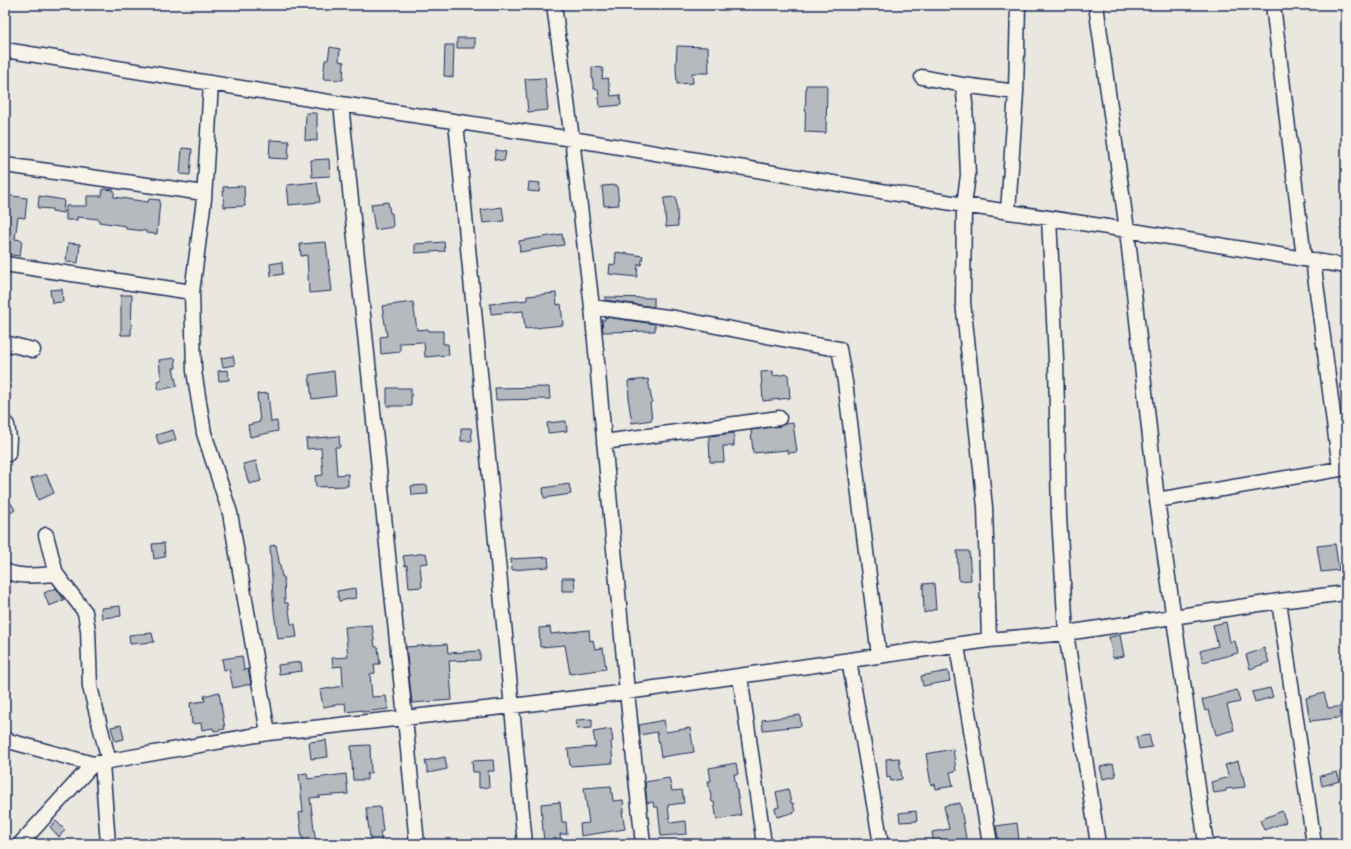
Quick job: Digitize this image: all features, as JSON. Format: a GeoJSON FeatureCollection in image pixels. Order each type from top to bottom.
{"type":"FeatureCollection","features":[{"type":"Feature","properties":{"kind":"street"},"geometry":{"type":"LineString","coordinates":[[554,5],[592,307],[627,692],[643,844]]}},
{"type":"Feature","properties":{"kind":"street"},"geometry":{"type":"LineString","coordinates":[[1008,212],[1016,92],[1018,5]]}},
{"type":"Feature","properties":{"kind":"street"},"geometry":{"type":"LineString","coordinates":[[1096,5],[1127,230],[1157,500],[1206,844]]}},
{"type":"Feature","properties":{"kind":"street"},"geometry":{"type":"LineString","coordinates":[[1157,500],[1343,468],[1308,259],[1273,5]]}},
{"type":"Feature","properties":{"kind":"street"},"geometry":{"type":"LineString","coordinates":[[5,50],[341,104],[572,139],[964,205],[1346,266]]}},
{"type":"Feature","properties":{"kind":"street"},"geometry":{"type":"LineString","coordinates":[[922,77],[963,85],[1016,92]]}},
{"type":"Feature","properties":{"kind":"street"},"geometry":{"type":"LineString","coordinates":[[211,83],[204,193],[192,292],[194,371],[204,433],[230,513],[268,733]]}},
{"type":"Feature","properties":{"kind":"street"},"geometry":{"type":"LineString","coordinates":[[963,85],[968,175],[964,205],[963,302],[985,507],[989,640]]}},
{"type":"Feature","properties":{"kind":"street"},"geometry":{"type":"LineString","coordinates":[[341,104],[417,844]]}},
{"type":"Feature","properties":{"kind":"street"},"geometry":{"type":"LineString","coordinates":[[456,122],[525,844]]}},
{"type":"Feature","properties":{"kind":"street"},"geometry":{"type":"LineString","coordinates":[[5,165],[204,193]]}},
{"type":"Feature","properties":{"kind":"street"},"geometry":{"type":"LineString","coordinates":[[1049,218],[1056,360],[1059,516],[1066,633],[1098,844]]}},
{"type":"Feature","properties":{"kind":"street"},"geometry":{"type":"LineString","coordinates":[[5,264],[192,292]]}},
{"type":"Feature","properties":{"kind":"street"},"geometry":{"type":"LineString","coordinates":[[592,307],[675,318],[839,349],[845,382],[879,656]]}},
{"type":"Feature","properties":{"kind":"street"},"geometry":{"type":"LineString","coordinates":[[5,343],[33,350]]}},
{"type":"Feature","properties":{"kind":"street"},"geometry":{"type":"LineString","coordinates":[[604,442],[779,418]]}},
{"type":"Feature","properties":{"kind":"street"},"geometry":{"type":"LineString","coordinates":[[5,423],[7,425],[9,438],[8,454]]}},
{"type":"Feature","properties":{"kind":"street"},"geometry":{"type":"LineString","coordinates":[[46,535],[56,574],[85,612],[88,630],[90,687],[101,763],[108,844]]}},
{"type":"Feature","properties":{"kind":"street"},"geometry":{"type":"LineString","coordinates":[[5,571],[13,574],[30,576],[56,574]]}},
{"type":"Feature","properties":{"kind":"street"},"geometry":{"type":"LineString","coordinates":[[5,740],[101,763],[268,733],[627,692],[957,646],[989,640],[1066,633],[1278,601],[1346,593]]}},
{"type":"Feature","properties":{"kind":"street"},"geometry":{"type":"LineString","coordinates":[[1278,601],[1314,844]]}},
{"type":"Feature","properties":{"kind":"street"},"geometry":{"type":"LineString","coordinates":[[957,646],[990,844]]}},
{"type":"Feature","properties":{"kind":"street"},"geometry":{"type":"LineString","coordinates":[[849,660],[881,844]]}},
{"type":"Feature","properties":{"kind":"street"},"geometry":{"type":"LineString","coordinates":[[740,676],[764,844]]}},
{"type":"Feature","properties":{"kind":"street"},"geometry":{"type":"LineString","coordinates":[[20,844],[101,763]]}},
{"type":"Feature","properties":{"kind":"building"},"geometry":{"type":"Polygon","coordinates":[[[457,38],[475,38],[475,48],[457,48],[457,38]]]}},
{"type":"Feature","properties":{"kind":"building"},"geometry":{"type":"Polygon","coordinates":[[[445,45],[454,45],[453,77],[444,76],[445,45]]]}},
{"type":"Feature","properties":{"kind":"building"},"geometry":{"type":"Polygon","coordinates":[[[677,46],[708,47],[709,73],[692,73],[693,83],[677,84],[677,46]]]}},
{"type":"Feature","properties":{"kind":"building"},"geometry":{"type":"Polygon","coordinates":[[[330,47],[340,49],[339,61],[344,62],[343,80],[323,79],[325,60],[328,60],[330,47]]]}},
{"type":"Feature","properties":{"kind":"building"},"geometry":{"type":"Polygon","coordinates":[[[592,67],[603,68],[602,79],[608,78],[611,96],[620,95],[621,105],[600,107],[598,89],[594,89],[592,67]]]}},
{"type":"Feature","properties":{"kind":"building"},"geometry":{"type":"Polygon","coordinates":[[[545,78],[548,110],[528,112],[525,79],[545,78]]]}},
{"type":"Feature","properties":{"kind":"building"},"geometry":{"type":"Polygon","coordinates":[[[806,85],[827,85],[826,133],[805,132],[806,85]]]}},
{"type":"Feature","properties":{"kind":"building"},"geometry":{"type":"Polygon","coordinates":[[[306,113],[317,113],[317,141],[305,140],[306,113]]]}},
{"type":"Feature","properties":{"kind":"building"},"geometry":{"type":"Polygon","coordinates":[[[270,140],[289,141],[288,159],[269,158],[270,140]]]}},
{"type":"Feature","properties":{"kind":"building"},"geometry":{"type":"Polygon","coordinates":[[[182,148],[192,149],[190,175],[180,174],[182,148]]]}},
{"type":"Feature","properties":{"kind":"building"},"geometry":{"type":"Polygon","coordinates":[[[496,150],[506,152],[504,161],[494,159],[496,150]]]}},
{"type":"Feature","properties":{"kind":"building"},"geometry":{"type":"Polygon","coordinates":[[[329,159],[330,176],[312,177],[311,160],[329,159]]]}},
{"type":"Feature","properties":{"kind":"building"},"geometry":{"type":"Polygon","coordinates":[[[317,182],[320,202],[289,205],[287,185],[317,182]]]}},
{"type":"Feature","properties":{"kind":"building"},"geometry":{"type":"Polygon","coordinates":[[[529,182],[540,183],[539,192],[528,191],[529,182]]]}},
{"type":"Feature","properties":{"kind":"building"},"geometry":{"type":"Polygon","coordinates":[[[617,185],[619,205],[604,206],[602,186],[617,185]]]}},
{"type":"Feature","properties":{"kind":"building"},"geometry":{"type":"Polygon","coordinates":[[[244,186],[245,206],[224,207],[223,187],[244,186]]]}},
{"type":"Feature","properties":{"kind":"building"},"geometry":{"type":"Polygon","coordinates":[[[103,189],[114,190],[114,197],[148,202],[149,199],[160,200],[157,234],[146,233],[146,231],[126,229],[126,226],[99,222],[99,219],[77,217],[77,220],[66,220],[66,206],[87,206],[87,196],[102,196],[103,189]]]}},
{"type":"Feature","properties":{"kind":"building"},"geometry":{"type":"Polygon","coordinates":[[[5,195],[27,198],[25,218],[18,217],[15,239],[22,240],[20,256],[5,254],[5,195]]]}},
{"type":"Feature","properties":{"kind":"building"},"geometry":{"type":"Polygon","coordinates":[[[39,196],[64,200],[63,213],[52,211],[52,209],[38,208],[39,196]]]}},
{"type":"Feature","properties":{"kind":"building"},"geometry":{"type":"Polygon","coordinates":[[[676,197],[678,226],[666,227],[664,198],[676,197]]]}},
{"type":"Feature","properties":{"kind":"building"},"geometry":{"type":"Polygon","coordinates":[[[388,202],[390,213],[392,213],[393,227],[375,230],[371,204],[388,202]]]}},
{"type":"Feature","properties":{"kind":"building"},"geometry":{"type":"Polygon","coordinates":[[[502,207],[504,221],[483,223],[481,210],[502,207]]]}},
{"type":"Feature","properties":{"kind":"building"},"geometry":{"type":"Polygon","coordinates":[[[562,234],[564,245],[520,252],[519,241],[562,234]]]}},
{"type":"Feature","properties":{"kind":"building"},"geometry":{"type":"Polygon","coordinates":[[[326,242],[332,291],[309,293],[307,255],[301,256],[300,244],[326,242]]]}},
{"type":"Feature","properties":{"kind":"building"},"geometry":{"type":"Polygon","coordinates":[[[444,242],[445,251],[415,253],[415,244],[444,242]]]}},
{"type":"Feature","properties":{"kind":"building"},"geometry":{"type":"Polygon","coordinates":[[[68,243],[80,244],[78,263],[66,262],[68,243]]]}},
{"type":"Feature","properties":{"kind":"building"},"geometry":{"type":"Polygon","coordinates":[[[616,252],[643,256],[641,265],[638,264],[637,277],[609,274],[610,264],[615,265],[616,252]]]}},
{"type":"Feature","properties":{"kind":"building"},"geometry":{"type":"Polygon","coordinates":[[[282,262],[283,274],[271,276],[270,264],[282,262]]]}},
{"type":"Feature","properties":{"kind":"building"},"geometry":{"type":"Polygon","coordinates":[[[62,289],[63,302],[52,303],[50,290],[62,289]]]}},
{"type":"Feature","properties":{"kind":"building"},"geometry":{"type":"Polygon","coordinates":[[[556,293],[557,305],[561,304],[563,325],[525,329],[523,311],[491,314],[490,304],[527,300],[527,296],[556,293]]]}},
{"type":"Feature","properties":{"kind":"building"},"geometry":{"type":"Polygon","coordinates":[[[121,295],[132,295],[131,335],[121,335],[121,295]]]}},
{"type":"Feature","properties":{"kind":"building"},"geometry":{"type":"Polygon","coordinates":[[[605,297],[654,298],[654,307],[605,300],[605,297]]]}},
{"type":"Feature","properties":{"kind":"building"},"geometry":{"type":"Polygon","coordinates":[[[413,302],[417,330],[428,329],[429,331],[443,331],[443,344],[448,344],[449,355],[425,357],[424,342],[400,343],[400,352],[381,354],[380,337],[387,336],[382,306],[413,302]]]}},
{"type":"Feature","properties":{"kind":"building"},"geometry":{"type":"Polygon","coordinates":[[[605,317],[655,324],[655,331],[603,332],[602,320],[605,320],[605,317]]]}},
{"type":"Feature","properties":{"kind":"building"},"geometry":{"type":"Polygon","coordinates":[[[233,356],[235,365],[223,367],[221,358],[233,356]]]}},
{"type":"Feature","properties":{"kind":"building"},"geometry":{"type":"Polygon","coordinates":[[[175,358],[176,368],[173,368],[177,386],[159,390],[157,381],[161,380],[159,360],[175,358]]]}},
{"type":"Feature","properties":{"kind":"building"},"geometry":{"type":"Polygon","coordinates":[[[228,370],[229,380],[219,381],[218,371],[228,370]]]}},
{"type":"Feature","properties":{"kind":"building"},"geometry":{"type":"Polygon","coordinates":[[[334,371],[336,396],[312,399],[309,375],[334,371]]]}},
{"type":"Feature","properties":{"kind":"building"},"geometry":{"type":"Polygon","coordinates":[[[773,371],[773,376],[788,374],[790,398],[763,401],[761,372],[773,371]]]}},
{"type":"Feature","properties":{"kind":"building"},"geometry":{"type":"Polygon","coordinates":[[[648,379],[652,402],[650,403],[652,420],[632,423],[628,398],[628,381],[648,379]]]}},
{"type":"Feature","properties":{"kind":"building"},"geometry":{"type":"Polygon","coordinates":[[[549,387],[550,399],[496,400],[495,388],[549,387]]]}},
{"type":"Feature","properties":{"kind":"building"},"geometry":{"type":"Polygon","coordinates":[[[387,388],[411,388],[411,406],[387,406],[387,388]]]}},
{"type":"Feature","properties":{"kind":"building"},"geometry":{"type":"Polygon","coordinates":[[[268,393],[271,422],[277,421],[278,431],[250,437],[248,425],[260,422],[257,394],[268,393]]]}},
{"type":"Feature","properties":{"kind":"building"},"geometry":{"type":"Polygon","coordinates":[[[566,421],[567,431],[548,433],[547,423],[566,421]]]}},
{"type":"Feature","properties":{"kind":"building"},"geometry":{"type":"Polygon","coordinates":[[[793,423],[797,452],[788,453],[787,450],[753,453],[751,430],[793,423]]]}},
{"type":"Feature","properties":{"kind":"building"},"geometry":{"type":"Polygon","coordinates":[[[461,428],[471,428],[472,441],[461,441],[461,428]]]}},
{"type":"Feature","properties":{"kind":"building"},"geometry":{"type":"Polygon","coordinates":[[[173,430],[176,440],[159,445],[156,435],[173,430]]]}},
{"type":"Feature","properties":{"kind":"building"},"geometry":{"type":"Polygon","coordinates":[[[734,433],[734,446],[723,446],[724,462],[710,462],[709,436],[734,433]]]}},
{"type":"Feature","properties":{"kind":"building"},"geometry":{"type":"Polygon","coordinates":[[[339,436],[340,447],[335,447],[337,475],[348,474],[348,486],[316,487],[315,476],[323,475],[321,448],[307,449],[306,439],[339,436]]]}},
{"type":"Feature","properties":{"kind":"building"},"geometry":{"type":"Polygon","coordinates":[[[256,461],[261,481],[249,484],[243,464],[256,461]]]}},
{"type":"Feature","properties":{"kind":"building"},"geometry":{"type":"Polygon","coordinates":[[[46,474],[54,493],[38,500],[31,479],[46,474]]]}},
{"type":"Feature","properties":{"kind":"building"},"geometry":{"type":"Polygon","coordinates":[[[569,484],[571,494],[544,498],[543,488],[569,484]]]}},
{"type":"Feature","properties":{"kind":"building"},"geometry":{"type":"Polygon","coordinates":[[[427,485],[428,494],[412,495],[411,486],[427,485]]]}},
{"type":"Feature","properties":{"kind":"building"},"geometry":{"type":"Polygon","coordinates":[[[11,503],[15,510],[5,517],[5,506],[11,503]]]}},
{"type":"Feature","properties":{"kind":"building"},"geometry":{"type":"Polygon","coordinates":[[[164,543],[165,557],[154,559],[152,544],[164,543]]]}},
{"type":"Feature","properties":{"kind":"building"},"geometry":{"type":"Polygon","coordinates":[[[1335,544],[1339,570],[1321,572],[1317,546],[1335,544]]]}},
{"type":"Feature","properties":{"kind":"building"},"geometry":{"type":"Polygon","coordinates":[[[276,545],[282,577],[284,577],[285,603],[288,603],[291,624],[295,624],[297,637],[278,639],[274,612],[270,546],[276,545]]]}},
{"type":"Feature","properties":{"kind":"building"},"geometry":{"type":"Polygon","coordinates":[[[957,551],[969,551],[971,580],[959,581],[957,551]]]}},
{"type":"Feature","properties":{"kind":"building"},"geometry":{"type":"Polygon","coordinates":[[[426,553],[428,563],[420,564],[422,587],[409,588],[407,565],[405,566],[403,556],[426,553]]]}},
{"type":"Feature","properties":{"kind":"building"},"geometry":{"type":"Polygon","coordinates":[[[548,557],[549,567],[512,570],[511,559],[548,557]]]}},
{"type":"Feature","properties":{"kind":"building"},"geometry":{"type":"Polygon","coordinates":[[[562,578],[574,578],[575,591],[562,591],[562,578]]]}},
{"type":"Feature","properties":{"kind":"building"},"geometry":{"type":"Polygon","coordinates":[[[934,583],[936,609],[924,613],[923,584],[934,583]]]}},
{"type":"Feature","properties":{"kind":"building"},"geometry":{"type":"Polygon","coordinates":[[[56,588],[64,600],[49,606],[44,593],[56,588]]]}},
{"type":"Feature","properties":{"kind":"building"},"geometry":{"type":"Polygon","coordinates":[[[355,588],[356,598],[339,601],[337,591],[355,588]]]}},
{"type":"Feature","properties":{"kind":"building"},"geometry":{"type":"Polygon","coordinates":[[[120,606],[121,616],[102,618],[101,608],[120,606]]]}},
{"type":"Feature","properties":{"kind":"building"},"geometry":{"type":"Polygon","coordinates":[[[1226,622],[1230,642],[1235,641],[1238,653],[1203,662],[1200,651],[1218,646],[1213,625],[1226,622]]]}},
{"type":"Feature","properties":{"kind":"building"},"geometry":{"type":"Polygon","coordinates":[[[372,625],[375,647],[378,647],[380,664],[374,664],[375,673],[370,674],[372,697],[386,696],[388,709],[363,712],[363,710],[346,712],[345,703],[323,707],[320,690],[343,686],[342,666],[333,667],[332,658],[348,657],[345,627],[372,625]]]}},
{"type":"Feature","properties":{"kind":"building"},"geometry":{"type":"Polygon","coordinates":[[[550,627],[551,634],[589,630],[590,641],[593,640],[595,649],[603,648],[606,669],[570,674],[565,645],[540,647],[539,628],[550,627]]]}},
{"type":"Feature","properties":{"kind":"building"},"geometry":{"type":"Polygon","coordinates":[[[152,633],[154,642],[130,644],[129,635],[152,633]]]}},
{"type":"Feature","properties":{"kind":"building"},"geometry":{"type":"Polygon","coordinates":[[[1120,635],[1124,656],[1113,658],[1109,637],[1120,635]]]}},
{"type":"Feature","properties":{"kind":"building"},"geometry":{"type":"Polygon","coordinates":[[[447,644],[448,653],[480,651],[480,660],[449,661],[452,700],[412,703],[406,647],[447,644]]]}},
{"type":"Feature","properties":{"kind":"building"},"geometry":{"type":"Polygon","coordinates":[[[1264,648],[1269,662],[1250,669],[1246,655],[1264,648]]]}},
{"type":"Feature","properties":{"kind":"building"},"geometry":{"type":"Polygon","coordinates":[[[242,656],[244,670],[248,669],[251,684],[233,688],[229,669],[224,670],[222,659],[242,656]]]}},
{"type":"Feature","properties":{"kind":"building"},"geometry":{"type":"Polygon","coordinates":[[[301,662],[302,671],[279,674],[278,665],[301,662]]]}},
{"type":"Feature","properties":{"kind":"building"},"geometry":{"type":"Polygon","coordinates":[[[948,671],[950,681],[923,686],[921,676],[948,671]]]}},
{"type":"Feature","properties":{"kind":"building"},"geometry":{"type":"Polygon","coordinates":[[[1270,688],[1273,697],[1255,702],[1252,692],[1270,688]]]}},
{"type":"Feature","properties":{"kind":"building"},"geometry":{"type":"Polygon","coordinates":[[[1237,690],[1240,702],[1227,705],[1234,730],[1216,735],[1209,710],[1205,711],[1202,700],[1237,690]]]}},
{"type":"Feature","properties":{"kind":"building"},"geometry":{"type":"Polygon","coordinates":[[[219,692],[225,729],[214,731],[213,728],[202,730],[201,723],[192,724],[190,703],[205,701],[204,696],[219,692]]]}},
{"type":"Feature","properties":{"kind":"building"},"geometry":{"type":"Polygon","coordinates":[[[1324,693],[1328,708],[1345,706],[1346,717],[1310,721],[1306,698],[1324,693]]]}},
{"type":"Feature","properties":{"kind":"building"},"geometry":{"type":"Polygon","coordinates":[[[800,715],[801,726],[763,730],[762,720],[800,715]]]}},
{"type":"Feature","properties":{"kind":"building"},"geometry":{"type":"Polygon","coordinates":[[[592,719],[592,728],[577,729],[576,720],[592,719]]]}},
{"type":"Feature","properties":{"kind":"building"},"geometry":{"type":"Polygon","coordinates":[[[664,720],[666,732],[690,728],[694,752],[661,757],[657,732],[640,735],[639,725],[664,720]]]}},
{"type":"Feature","properties":{"kind":"building"},"geometry":{"type":"Polygon","coordinates":[[[121,725],[124,739],[115,741],[111,727],[121,725]]]}},
{"type":"Feature","properties":{"kind":"building"},"geometry":{"type":"Polygon","coordinates":[[[611,729],[613,741],[611,742],[613,763],[570,766],[568,749],[596,747],[593,732],[611,729]]]}},
{"type":"Feature","properties":{"kind":"building"},"geometry":{"type":"Polygon","coordinates":[[[1149,735],[1152,747],[1139,749],[1136,737],[1149,735]]]}},
{"type":"Feature","properties":{"kind":"building"},"geometry":{"type":"Polygon","coordinates":[[[326,740],[328,757],[311,759],[309,742],[326,740]]]}},
{"type":"Feature","properties":{"kind":"building"},"geometry":{"type":"Polygon","coordinates":[[[370,745],[371,773],[367,774],[367,780],[353,780],[351,746],[370,745]]]}},
{"type":"Feature","properties":{"kind":"building"},"geometry":{"type":"Polygon","coordinates":[[[953,749],[956,771],[950,772],[953,786],[936,789],[935,784],[931,785],[926,754],[953,749]]]}},
{"type":"Feature","properties":{"kind":"building"},"geometry":{"type":"Polygon","coordinates":[[[445,757],[447,769],[428,773],[425,761],[445,757]]]}},
{"type":"Feature","properties":{"kind":"building"},"geometry":{"type":"Polygon","coordinates":[[[899,758],[902,779],[891,781],[890,777],[887,778],[886,759],[899,758]]]}},
{"type":"Feature","properties":{"kind":"building"},"geometry":{"type":"Polygon","coordinates":[[[493,760],[494,771],[488,771],[489,787],[479,788],[479,772],[473,772],[472,761],[493,760]]]}},
{"type":"Feature","properties":{"kind":"building"},"geometry":{"type":"Polygon","coordinates":[[[1238,761],[1245,787],[1226,789],[1226,791],[1214,793],[1211,782],[1229,777],[1225,765],[1238,761]]]}},
{"type":"Feature","properties":{"kind":"building"},"geometry":{"type":"Polygon","coordinates":[[[736,763],[738,774],[734,774],[741,815],[717,820],[708,781],[711,781],[709,768],[736,763]]]}},
{"type":"Feature","properties":{"kind":"building"},"geometry":{"type":"Polygon","coordinates":[[[1113,764],[1116,776],[1103,779],[1100,767],[1113,764]]]}},
{"type":"Feature","properties":{"kind":"building"},"geometry":{"type":"Polygon","coordinates":[[[1337,772],[1340,781],[1322,786],[1320,776],[1337,772]]]}},
{"type":"Feature","properties":{"kind":"building"},"geometry":{"type":"Polygon","coordinates":[[[307,773],[308,779],[346,774],[348,794],[310,798],[316,844],[304,844],[302,838],[299,813],[303,812],[299,774],[307,773]]]}},
{"type":"Feature","properties":{"kind":"building"},"geometry":{"type":"Polygon","coordinates":[[[669,778],[672,791],[682,790],[684,803],[668,805],[670,823],[686,821],[687,834],[661,836],[658,807],[654,807],[653,802],[647,803],[645,782],[669,778]]]}},
{"type":"Feature","properties":{"kind":"building"},"geometry":{"type":"Polygon","coordinates":[[[611,786],[613,801],[623,800],[624,811],[622,811],[625,829],[581,836],[580,824],[589,823],[584,788],[611,786]]]}},
{"type":"Feature","properties":{"kind":"building"},"geometry":{"type":"Polygon","coordinates":[[[788,789],[791,803],[793,803],[795,812],[777,817],[775,808],[779,807],[776,792],[788,789]]]}},
{"type":"Feature","properties":{"kind":"building"},"geometry":{"type":"Polygon","coordinates":[[[560,802],[562,822],[566,822],[567,834],[560,834],[561,844],[544,844],[541,804],[560,802]]]}},
{"type":"Feature","properties":{"kind":"building"},"geometry":{"type":"Polygon","coordinates":[[[960,803],[967,844],[934,844],[932,832],[949,829],[944,806],[960,803]]]}},
{"type":"Feature","properties":{"kind":"building"},"geometry":{"type":"Polygon","coordinates":[[[380,807],[383,831],[380,832],[382,842],[371,844],[366,808],[380,807]]]}},
{"type":"Feature","properties":{"kind":"building"},"geometry":{"type":"Polygon","coordinates":[[[916,811],[917,821],[900,822],[899,813],[916,811]]]}},
{"type":"Feature","properties":{"kind":"building"},"geometry":{"type":"Polygon","coordinates":[[[1282,811],[1286,822],[1264,830],[1260,820],[1282,811]]]}},
{"type":"Feature","properties":{"kind":"building"},"geometry":{"type":"Polygon","coordinates":[[[56,821],[65,830],[59,837],[50,827],[56,821]]]}},
{"type":"Feature","properties":{"kind":"building"},"geometry":{"type":"Polygon","coordinates":[[[1017,823],[1019,840],[999,843],[996,826],[1017,823]]]}}]}
